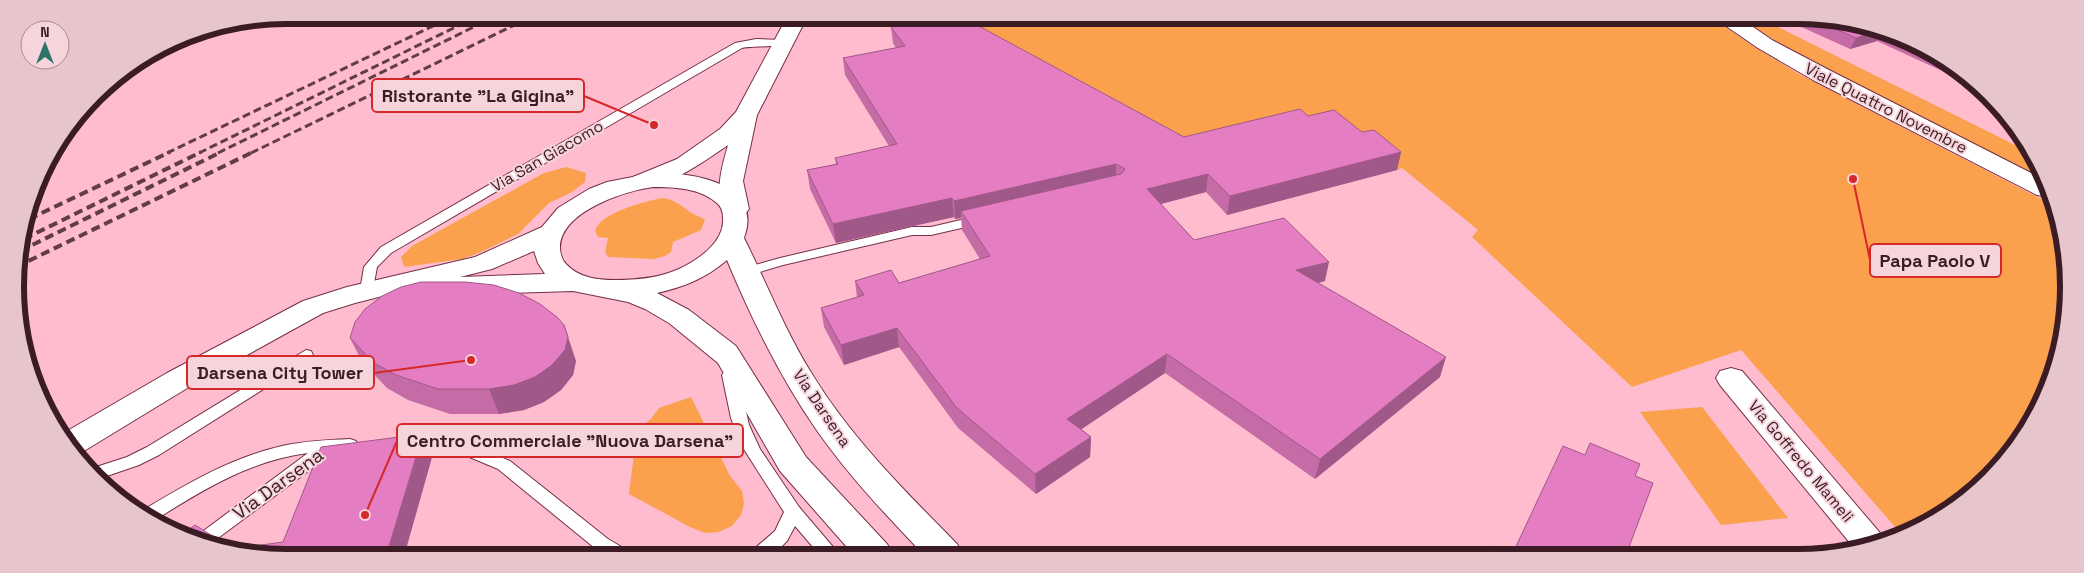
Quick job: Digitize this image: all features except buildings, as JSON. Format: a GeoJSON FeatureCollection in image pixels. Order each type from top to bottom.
{"type":"FeatureCollection","features":[{"type":"Feature","properties":{"kind":"main road"},"geometry":{"type":"LineString","coordinates":[[367,291],[468,284],[585,285],[623,289],[654,286],[687,275],[716,257],[732,239],[738,224],[731,181],[746,115],[793,24]]}},
{"type":"Feature","properties":{"kind":"main road","name":"Viale Quattro Novembre"},"geometry":{"type":"LineString","coordinates":[[1736,24],[1765,44],[1821,75],[2040,187]]}},
{"type":"Feature","properties":{"kind":"main road"},"geometry":{"type":"LineString","coordinates":[[642,182],[685,164],[728,134],[746,115]]}},
{"type":"Feature","properties":{"kind":"main road"},"geometry":{"type":"LineString","coordinates":[[736,209],[726,197],[712,188],[688,181],[642,182],[626,185],[588,199],[564,215],[550,233],[546,248],[552,266],[585,285],[645,298],[674,312],[725,352],[793,463],[870,549]]}},
{"type":"Feature","properties":{"kind":"main road"},"geometry":{"type":"LineString","coordinates":[[75,442],[178,380],[295,316],[330,300],[483,263],[516,250],[550,233]]}},
{"type":"Feature","properties":{"kind":"main road","name":"Via Darsena"},"geometry":{"type":"LineString","coordinates":[[732,239],[770,324],[801,380],[829,424],[863,467],[940,549]]}},
{"type":"Feature","properties":{"kind":"main road","name":"Via Goffredo Mameli"},"geometry":{"type":"LineString","coordinates":[[1731,378],[1867,540]]}},
{"type":"Feature","properties":{"kind":"lane","name":"Via San Giacomo"},"geometry":{"type":"LineString","coordinates":[[367,291],[367,276],[372,263],[386,250],[739,45],[756,42],[782,43]]}},
{"type":"Feature","properties":{"kind":"lane"},"geometry":{"type":"LineString","coordinates":[[746,272],[780,262],[912,231],[930,232],[995,216]]}},
{"type":"Feature","properties":{"kind":"lane"},"geometry":{"type":"LineString","coordinates":[[725,352],[743,431],[761,466],[782,493],[793,512],[826,549]]}},
{"type":"Feature","properties":{"kind":"lane"},"geometry":{"type":"LineString","coordinates":[[100,471],[152,451],[306,355]]}},
{"type":"Feature","properties":{"kind":"lane"},"geometry":{"type":"LineString","coordinates":[[394,443],[420,442],[462,447],[504,465],[610,549]]}},
{"type":"Feature","properties":{"kind":"lane","name":"Via Darsena"},"geometry":{"type":"LineString","coordinates":[[153,513],[215,477],[266,456],[303,448],[368,443]]}},
{"type":"Feature","properties":{"kind":"lane","name":"Via Darsena"},"geometry":{"type":"LineString","coordinates":[[206,536],[331,446]]}},
{"type":"Feature","properties":{"kind":"lane"},"geometry":{"type":"LineString","coordinates":[[768,549],[783,536],[793,512]]}},
{"type":"Feature","properties":{"kind":"shaded area"},"geometry":{"type":"Polygon","coordinates":[[[986,24],[1721,24],[1799,74],[2046,201],[2055,235],[2060,269],[2060,304],[2051,355],[2040,387],[2025,418],[1995,460],[1971,484],[1943,505],[1897,529],[1741,350],[1632,387],[1472,237],[1478,230],[1402,168],[1397,170],[1370,148],[1193,161],[962,31],[986,24]]]}},
{"type":"Feature","properties":{"kind":"shaded area"},"geometry":{"type":"Polygon","coordinates":[[[1751,24],[1775,24],[2020,148],[2037,178],[1830,73],[1751,24]]]}},
{"type":"Feature","properties":{"kind":"shaded area"},"geometry":{"type":"Polygon","coordinates":[[[566,167],[586,173],[585,182],[572,192],[549,203],[518,234],[462,259],[404,267],[401,257],[412,246],[544,173],[566,167]]]}},
{"type":"Feature","properties":{"kind":"shaded area"},"geometry":{"type":"Polygon","coordinates":[[[663,198],[678,203],[705,220],[701,230],[673,242],[671,252],[665,256],[654,259],[608,257],[605,252],[608,238],[598,237],[595,231],[598,225],[614,213],[663,198]]]}},
{"type":"Feature","properties":{"kind":"shaded area"},"geometry":{"type":"Polygon","coordinates":[[[691,397],[730,476],[742,491],[744,504],[741,515],[732,526],[719,532],[705,533],[690,527],[629,494],[637,429],[650,420],[659,408],[691,397]]]}},
{"type":"Feature","properties":{"kind":"shaded area"},"geometry":{"type":"Polygon","coordinates":[[[1702,407],[1788,518],[1721,525],[1640,412],[1702,407]]]}},
{"type":"Feature","properties":{"kind":"railway"},"geometry":{"type":"LineString","coordinates":[[167,153],[437,24]]}},
{"type":"Feature","properties":{"kind":"railway"},"geometry":{"type":"LineString","coordinates":[[199,153],[462,24]]}},
{"type":"Feature","properties":{"kind":"railway"},"geometry":{"type":"LineString","coordinates":[[218,153],[480,24]]}},
{"type":"Feature","properties":{"kind":"railway"},"geometry":{"type":"LineString","coordinates":[[251,153],[517,24]]}},
{"type":"Feature","properties":{"kind":"railway"},"geometry":{"type":"LineString","coordinates":[[33,217],[170,152]]}},
{"type":"Feature","properties":{"kind":"railway"},"geometry":{"type":"LineString","coordinates":[[29,237],[201,152]]}},
{"type":"Feature","properties":{"kind":"railway"},"geometry":{"type":"LineString","coordinates":[[27,248],[221,152]]}},
{"type":"Feature","properties":{"kind":"railway"},"geometry":{"type":"LineString","coordinates":[[25,263],[253,152]]}},
{"type":"Feature","properties":{"kind":"place","name":"Ristorante \"La Gigina\""},"geometry":{"type":"Point","coordinates":[654,125]}},
{"type":"Feature","properties":{"kind":"place","name":"Papa Paolo V"},"geometry":{"type":"Point","coordinates":[1853,179]}},
{"type":"Feature","properties":{"kind":"place","name":"Darsena City Tower"},"geometry":{"type":"Point","coordinates":[471,360]}},
{"type":"Feature","properties":{"kind":"place","name":"Centro Commerciale \"Nuova Darsena\""},"geometry":{"type":"Point","coordinates":[365,515]}}]}
